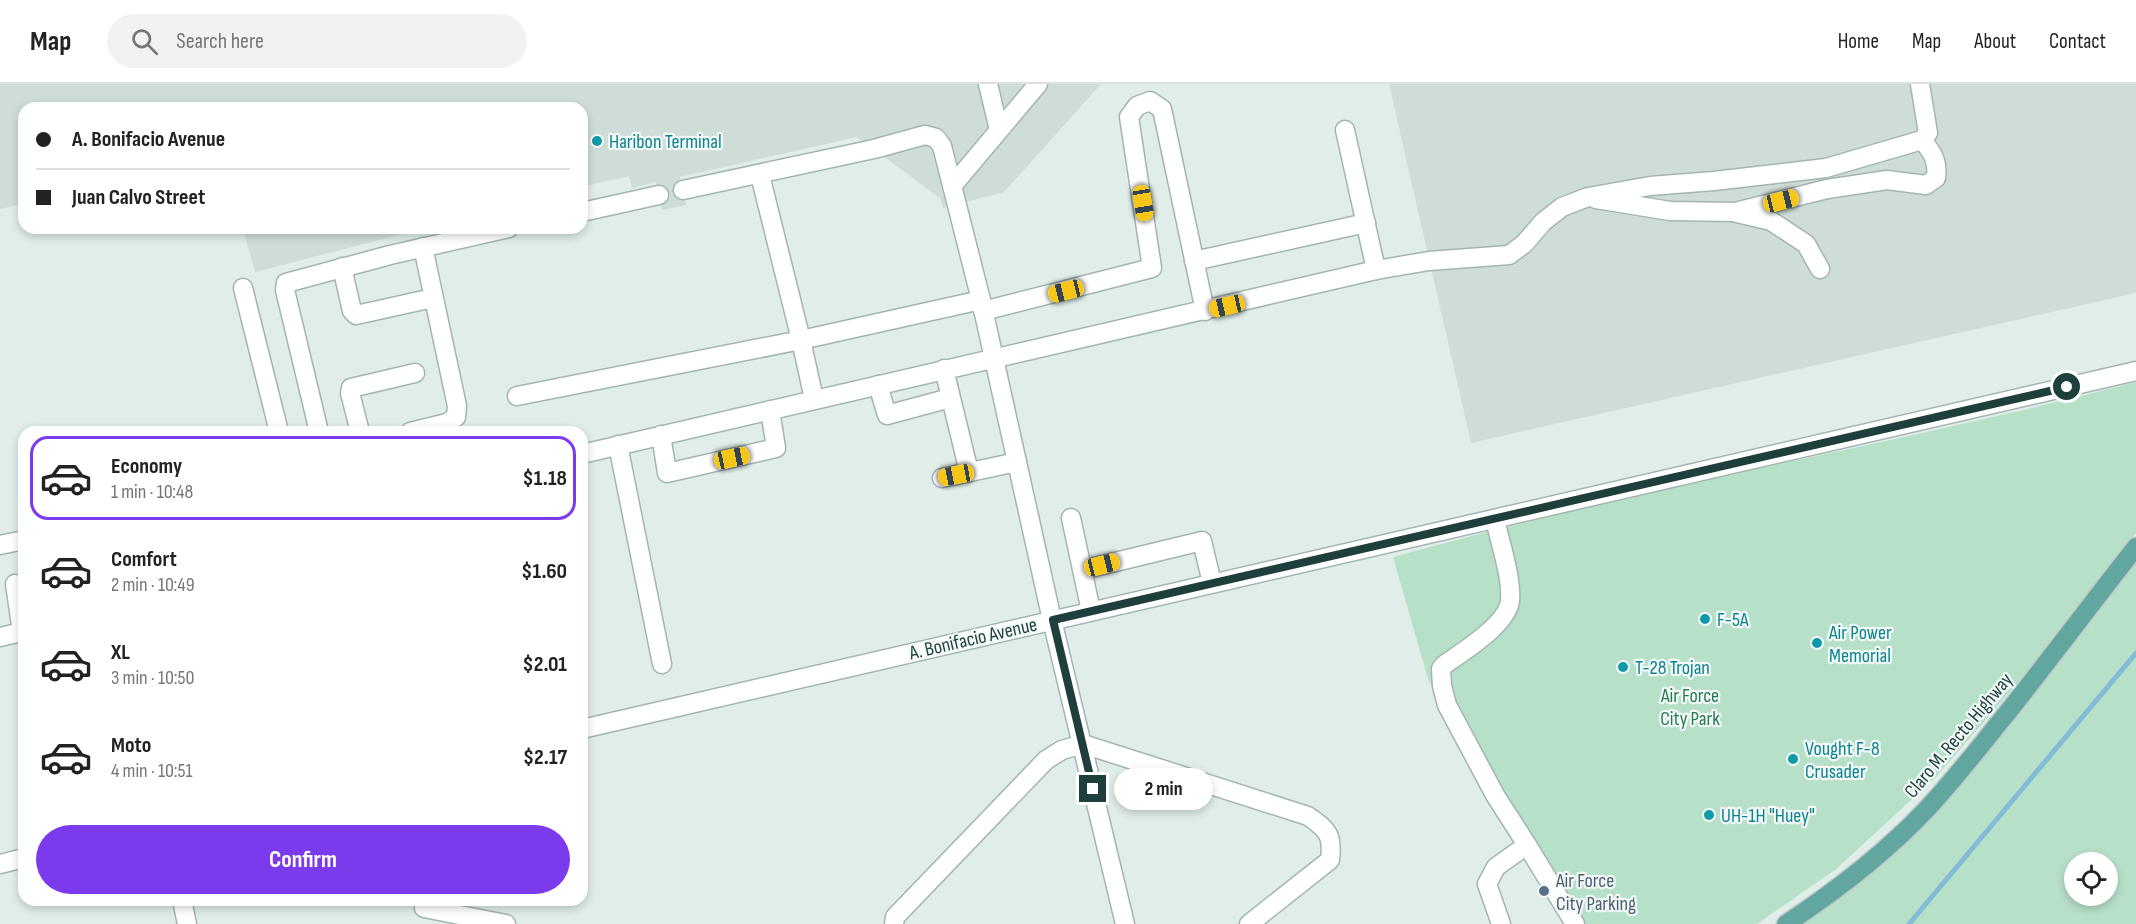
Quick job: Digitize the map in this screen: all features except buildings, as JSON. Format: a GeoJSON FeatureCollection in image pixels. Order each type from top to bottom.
{"type":"FeatureCollection","features":[{"type":"Feature","properties":{"kind":"main road","name":"Claro M. Recto Highway"},"geometry":{"type":"LineString","coordinates":[[1786,924],[1864,867],[1926,810],[2019,699],[2136,547]]}},
{"type":"Feature","properties":{"kind":"street"},"geometry":{"type":"LineString","coordinates":[[988,84],[999,130]]}},
{"type":"Feature","properties":{"kind":"street"},"geometry":{"type":"LineString","coordinates":[[953,184],[1038,84]]}},
{"type":"Feature","properties":{"kind":"street"},"geometry":{"type":"LineString","coordinates":[[588,452],[1376,270],[1429,261],[1509,255],[1524,244],[1543,222],[1562,207],[1588,197],[1650,186],[1826,168],[1922,140],[1928,133],[1920,84]]}},
{"type":"Feature","properties":{"kind":"street"},"geometry":{"type":"LineString","coordinates":[[517,396],[801,339],[982,306],[1152,268],[1129,117],[1137,106],[1150,101],[1162,109],[1205,311]]}},
{"type":"Feature","properties":{"kind":"street"},"geometry":{"type":"LineString","coordinates":[[1345,130],[1376,270]]}},
{"type":"Feature","properties":{"kind":"street"},"geometry":{"type":"LineString","coordinates":[[683,190],[760,175],[925,135],[936,138],[942,146],[982,306],[1125,924]]}},
{"type":"Feature","properties":{"kind":"street"},"geometry":{"type":"LineString","coordinates":[[1735,212],[1827,189],[1887,180],[1926,185],[1932,183],[1936,178],[1938,166],[1933,153],[1922,140]]}},
{"type":"Feature","properties":{"kind":"street"},"geometry":{"type":"LineString","coordinates":[[1826,168],[1832,174],[1832,180],[1827,189]]}},
{"type":"Feature","properties":{"kind":"street"},"geometry":{"type":"LineString","coordinates":[[760,175],[814,399]]}},
{"type":"Feature","properties":{"kind":"street"},"geometry":{"type":"LineString","coordinates":[[588,211],[659,195]]}},
{"type":"Feature","properties":{"kind":"street"},"geometry":{"type":"LineString","coordinates":[[1588,197],[1603,202],[1670,211],[1735,212],[1771,221],[1806,244],[1820,269]]}},
{"type":"Feature","properties":{"kind":"street"},"geometry":{"type":"LineString","coordinates":[[1194,261],[1366,223]]}},
{"type":"Feature","properties":{"kind":"street"},"geometry":{"type":"LineString","coordinates":[[318,426],[285,290],[286,283],[342,267],[482,234]]}},
{"type":"Feature","properties":{"kind":"street"},"geometry":{"type":"LineString","coordinates":[[423,247],[457,405],[456,417],[447,423],[435,426]]}},
{"type":"Feature","properties":{"kind":"street"},"geometry":{"type":"LineString","coordinates":[[342,267],[352,312],[356,315],[433,298]]}},
{"type":"Feature","properties":{"kind":"street"},"geometry":{"type":"LineString","coordinates":[[243,288],[278,426]]}},
{"type":"Feature","properties":{"kind":"street"},"geometry":{"type":"LineString","coordinates":[[944,369],[969,472]]}},
{"type":"Feature","properties":{"kind":"street","name":"A. Bonifacio Avenue"},"geometry":{"type":"LineString","coordinates":[[588,728],[2136,371]]}},
{"type":"Feature","properties":{"kind":"street"},"geometry":{"type":"LineString","coordinates":[[358,426],[350,393],[351,388],[415,373]]}},
{"type":"Feature","properties":{"kind":"street"},"geometry":{"type":"LineString","coordinates":[[878,385],[887,415],[950,398]]}},
{"type":"Feature","properties":{"kind":"street"},"geometry":{"type":"LineString","coordinates":[[661,435],[667,473],[776,448],[770,410]]}},
{"type":"Feature","properties":{"kind":"street"},"geometry":{"type":"LineString","coordinates":[[618,445],[662,664]]}},
{"type":"Feature","properties":{"kind":"street"},"geometry":{"type":"LineString","coordinates":[[942,478],[1017,462]]}},
{"type":"Feature","properties":{"kind":"street"},"geometry":{"type":"LineString","coordinates":[[1071,518],[1091,611]]}},
{"type":"Feature","properties":{"kind":"street"},"geometry":{"type":"LineString","coordinates":[[1495,519],[1510,603],[1500,621],[1441,669],[1442,686],[1447,705],[1472,754],[1575,924]]}},
{"type":"Feature","properties":{"kind":"street"},"geometry":{"type":"LineString","coordinates":[[1082,570],[1202,541],[1212,583]]}},
{"type":"Feature","properties":{"kind":"street"},"geometry":{"type":"LineString","coordinates":[[0,546],[18,542]]}},
{"type":"Feature","properties":{"kind":"street"},"geometry":{"type":"LineString","coordinates":[[13,584],[18,611]]}},
{"type":"Feature","properties":{"kind":"street"},"geometry":{"type":"LineString","coordinates":[[0,637],[18,633]]}},
{"type":"Feature","properties":{"kind":"street"},"geometry":{"type":"LineString","coordinates":[[894,924],[895,916],[1046,760],[1062,750],[1083,744],[1308,816],[1323,827],[1332,843],[1330,860],[1249,924]]}},
{"type":"Feature","properties":{"kind":"street"},"geometry":{"type":"LineString","coordinates":[[1501,924],[1487,884],[1496,867],[1527,845]]}},
{"type":"Feature","properties":{"kind":"street"},"geometry":{"type":"LineString","coordinates":[[0,864],[18,860]]}},
{"type":"Feature","properties":{"kind":"street"},"geometry":{"type":"LineString","coordinates":[[183,906],[187,924]]}},
{"type":"Feature","properties":{"kind":"street"},"geometry":{"type":"LineString","coordinates":[[425,911],[506,924]]}},
{"type":"Feature","properties":{"kind":"shaded area"},"geometry":{"type":"Polygon","coordinates":[[[0,84],[1101,84],[1004,192],[943,208],[940,198],[857,137],[680,177],[686,205],[662,210],[656,182],[632,188],[629,176],[588,186],[588,102],[18,102],[18,205],[0,209],[0,84]]]}},
{"type":"Feature","properties":{"kind":"shaded area"},"geometry":{"type":"Polygon","coordinates":[[[1389,84],[2136,84],[2136,293],[1471,443],[1389,84]]]}},
{"type":"Feature","properties":{"kind":"shaded area"},"geometry":{"type":"Polygon","coordinates":[[[245,234],[399,234],[387,238],[255,272],[245,234]]]}},
{"type":"Feature","properties":{"kind":"green space","name":"Air Force City Park"},"geometry":{"type":"Polygon","coordinates":[[[2136,382],[2136,533],[2061,633],[1936,777],[1835,870],[1757,924],[1567,924],[1520,848],[1428,679],[1393,557],[1713,478],[1955,426],[2136,382]]]}},
{"type":"Feature","properties":{"kind":"green space"},"geometry":{"type":"Polygon","coordinates":[[[2136,563],[2136,924],[1801,924],[1888,859],[1937,807],[2062,657],[2136,563]]]}},
{"type":"Feature","properties":{"kind":"waterway"},"geometry":{"type":"LineString","coordinates":[[1909,924],[2136,653]]}},
{"type":"Feature","properties":{"kind":"place","name":"Haribon Terminal"},"geometry":{"type":"Point","coordinates":[597,141]}},
{"type":"Feature","properties":{"kind":"place","name":"F-5A"},"geometry":{"type":"Point","coordinates":[1705,619]}},
{"type":"Feature","properties":{"kind":"place","name":"Air Power Memorial"},"geometry":{"type":"Point","coordinates":[1817,643]}},
{"type":"Feature","properties":{"kind":"place","name":"T-28 Trojan"},"geometry":{"type":"Point","coordinates":[1623,667]}},
{"type":"Feature","properties":{"kind":"place","name":"Vought F-8 Crusader"},"geometry":{"type":"Point","coordinates":[1793,759]}},
{"type":"Feature","properties":{"kind":"place","name":"UH-1H \"Huey\""},"geometry":{"type":"Point","coordinates":[1709,815]}},
{"type":"Feature","properties":{"kind":"place","name":"Air Force City Parking"},"geometry":{"type":"Point","coordinates":[1544,891]}},
{"type":"Feature","properties":{"kind":"route"},"geometry":{"type":"LineString","coordinates":[[1093,789],[1053,620],[2067,387]]}}]}
